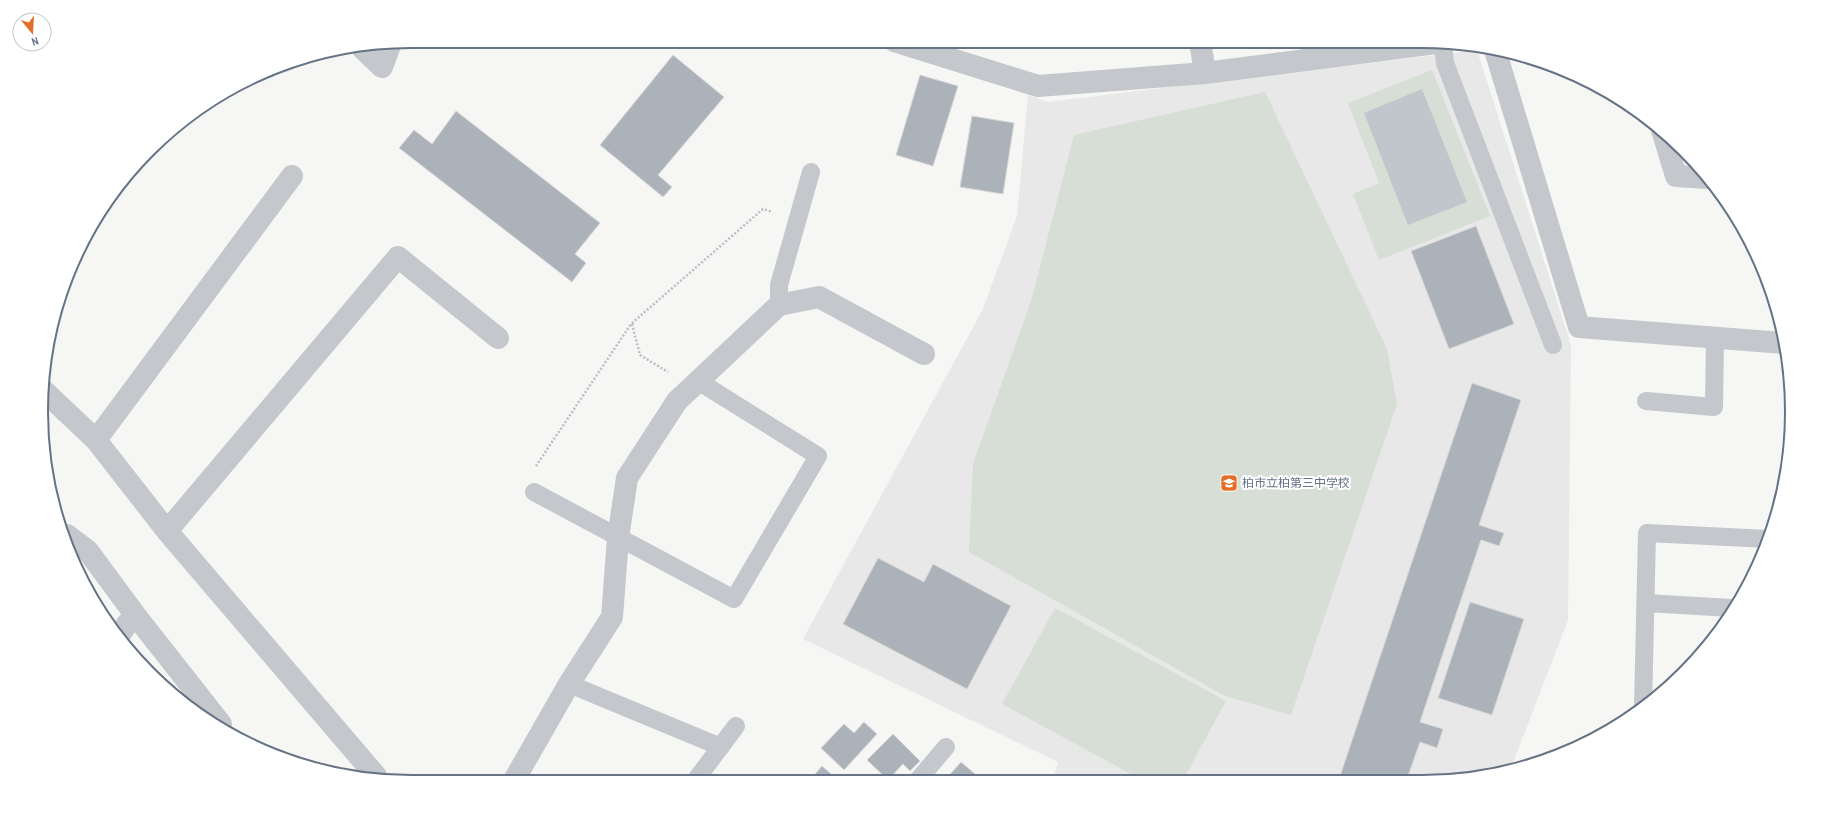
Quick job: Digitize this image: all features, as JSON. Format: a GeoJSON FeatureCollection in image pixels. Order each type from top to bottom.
{"type":"FeatureCollection","features":[{"type":"Feature","properties":{"kind":"street"},"geometry":{"type":"LineString","coordinates":[[916,48],[1038,86],[1205,73],[1398,48]]}},
{"type":"Feature","properties":{"kind":"street"},"geometry":{"type":"LineString","coordinates":[[1201,48],[1205,73]]}},
{"type":"Feature","properties":{"kind":"street"},"geometry":{"type":"LineString","coordinates":[[365,51],[382,67],[389,49]]}},
{"type":"Feature","properties":{"kind":"street"},"geometry":{"type":"LineString","coordinates":[[1497,56],[1579,327],[1715,339],[1778,343]]}},
{"type":"Feature","properties":{"kind":"street"},"geometry":{"type":"LineString","coordinates":[[1666,142],[1676,176],[1700,177]]}},
{"type":"Feature","properties":{"kind":"street"},"geometry":{"type":"LineString","coordinates":[[96,440],[292,176]]}},
{"type":"Feature","properties":{"kind":"street"},"geometry":{"type":"LineString","coordinates":[[167,531],[398,258],[498,338]]}},
{"type":"Feature","properties":{"kind":"street"},"geometry":{"type":"LineString","coordinates":[[517,775],[569,684],[612,617],[618,538],[627,478],[678,401],[779,305],[819,297],[924,354]]}},
{"type":"Feature","properties":{"kind":"street"},"geometry":{"type":"LineString","coordinates":[[49,395],[96,440],[167,531],[373,773]]}},
{"type":"Feature","properties":{"kind":"street"},"geometry":{"type":"LineString","coordinates":[[70,537],[88,551],[136,616],[216,718]]}},
{"type":"Feature","properties":{"kind":"street"},"geometry":{"type":"LineString","coordinates":[[122,632],[127,624],[136,616]]}},
{"type":"Feature","properties":{"kind":"lane"},"geometry":{"type":"LineString","coordinates":[[1444,49],[1444,63],[1553,345]]}},
{"type":"Feature","properties":{"kind":"lane"},"geometry":{"type":"LineString","coordinates":[[779,305],[779,285],[811,172]]}},
{"type":"Feature","properties":{"kind":"lane"},"geometry":{"type":"LineString","coordinates":[[1646,401],[1714,407],[1715,339]]}},
{"type":"Feature","properties":{"kind":"lane"},"geometry":{"type":"LineString","coordinates":[[534,492],[734,599],[818,456],[695,384]]}},
{"type":"Feature","properties":{"kind":"lane"},"geometry":{"type":"LineString","coordinates":[[1643,700],[1648,533],[1762,539]]}},
{"type":"Feature","properties":{"kind":"lane"},"geometry":{"type":"LineString","coordinates":[[1646,603],[1727,608]]}},
{"type":"Feature","properties":{"kind":"lane"},"geometry":{"type":"LineString","coordinates":[[569,684],[721,747]]}},
{"type":"Feature","properties":{"kind":"lane"},"geometry":{"type":"LineString","coordinates":[[700,775],[736,726]]}},
{"type":"Feature","properties":{"kind":"lane"},"geometry":{"type":"LineString","coordinates":[[922,775],[946,747]]}},
{"type":"Feature","properties":{"kind":"path"},"geometry":{"type":"LineString","coordinates":[[534,492],[522,485],[631,324],[763,209],[798,220]]}},
{"type":"Feature","properties":{"kind":"path"},"geometry":{"type":"LineString","coordinates":[[631,324],[640,354],[695,384]]}},
{"type":"Feature","properties":{"kind":"shaded area","name":"柏市立柏第三中学校"},"geometry":{"type":"Polygon","coordinates":[[[1469,51],[1478,53],[1571,345],[1568,620],[1513,764],[1469,772],[1422,775],[1054,775],[1058,762],[803,639],[983,309],[1017,216],[1028,95],[1047,102],[1469,51]]]}},
{"type":"Feature","properties":{"kind":"shaded area"},"geometry":{"type":"Polygon","coordinates":[[[1432,70],[1490,216],[1379,260],[1353,194],[1379,183],[1348,103],[1432,70]]]}},
{"type":"Feature","properties":{"kind":"shaded area"},"geometry":{"type":"Polygon","coordinates":[[[1422,89],[1467,202],[1408,225],[1364,113],[1422,89]]]}},
{"type":"Feature","properties":{"kind":"shaded area"},"geometry":{"type":"Polygon","coordinates":[[[1265,92],[1387,349],[1397,404],[1291,715],[1225,696],[969,552],[973,464],[1032,298],[1074,135],[1265,92]]]}},
{"type":"Feature","properties":{"kind":"shaded area"},"geometry":{"type":"Polygon","coordinates":[[[1055,608],[1226,701],[1186,775],[1133,775],[1002,704],[1055,608]]]}},
{"type":"Feature","properties":{"kind":"building"},"geometry":{"type":"Polygon","coordinates":[[[673,55],[724,97],[658,175],[672,187],[663,197],[600,145],[673,55]]]}},
{"type":"Feature","properties":{"kind":"building"},"geometry":{"type":"Polygon","coordinates":[[[920,75],[958,86],[933,166],[896,155],[920,75]]]}},
{"type":"Feature","properties":{"kind":"building"},"geometry":{"type":"Polygon","coordinates":[[[456,111],[600,223],[575,254],[586,263],[572,282],[399,148],[414,130],[432,144],[456,111]]]}},
{"type":"Feature","properties":{"kind":"building"},"geometry":{"type":"Polygon","coordinates":[[[972,116],[1014,123],[1003,194],[960,187],[972,116]]]}},
{"type":"Feature","properties":{"kind":"building"},"geometry":{"type":"Polygon","coordinates":[[[1476,226],[1514,324],[1449,349],[1411,251],[1476,226]]]}},
{"type":"Feature","properties":{"kind":"building"},"geometry":{"type":"Polygon","coordinates":[[[1472,383],[1521,400],[1479,525],[1504,533],[1499,546],[1481,540],[1420,722],[1443,729],[1437,748],[1420,742],[1408,775],[1340,775],[1472,383]]]}},
{"type":"Feature","properties":{"kind":"building"},"geometry":{"type":"Polygon","coordinates":[[[878,558],[924,582],[933,564],[1011,606],[967,689],[843,624],[878,558]]]}},
{"type":"Feature","properties":{"kind":"building"},"geometry":{"type":"Polygon","coordinates":[[[1470,602],[1524,619],[1492,715],[1438,698],[1470,602]]]}},
{"type":"Feature","properties":{"kind":"building"},"geometry":{"type":"Polygon","coordinates":[[[864,722],[877,734],[844,770],[821,748],[844,724],[854,733],[864,722]]]}},
{"type":"Feature","properties":{"kind":"building"},"geometry":{"type":"Polygon","coordinates":[[[893,734],[920,761],[910,771],[903,764],[893,775],[883,775],[867,760],[893,734]]]}},
{"type":"Feature","properties":{"kind":"building"},"geometry":{"type":"Polygon","coordinates":[[[961,762],[976,775],[949,775],[961,762]]]}},
{"type":"Feature","properties":{"kind":"building"},"geometry":{"type":"Polygon","coordinates":[[[822,766],[832,775],[814,775],[822,766]]]}},
{"type":"Feature","properties":{"kind":"place","name":"柏市立柏第三中学校"},"geometry":{"type":"Point","coordinates":[1229,483]}}]}
